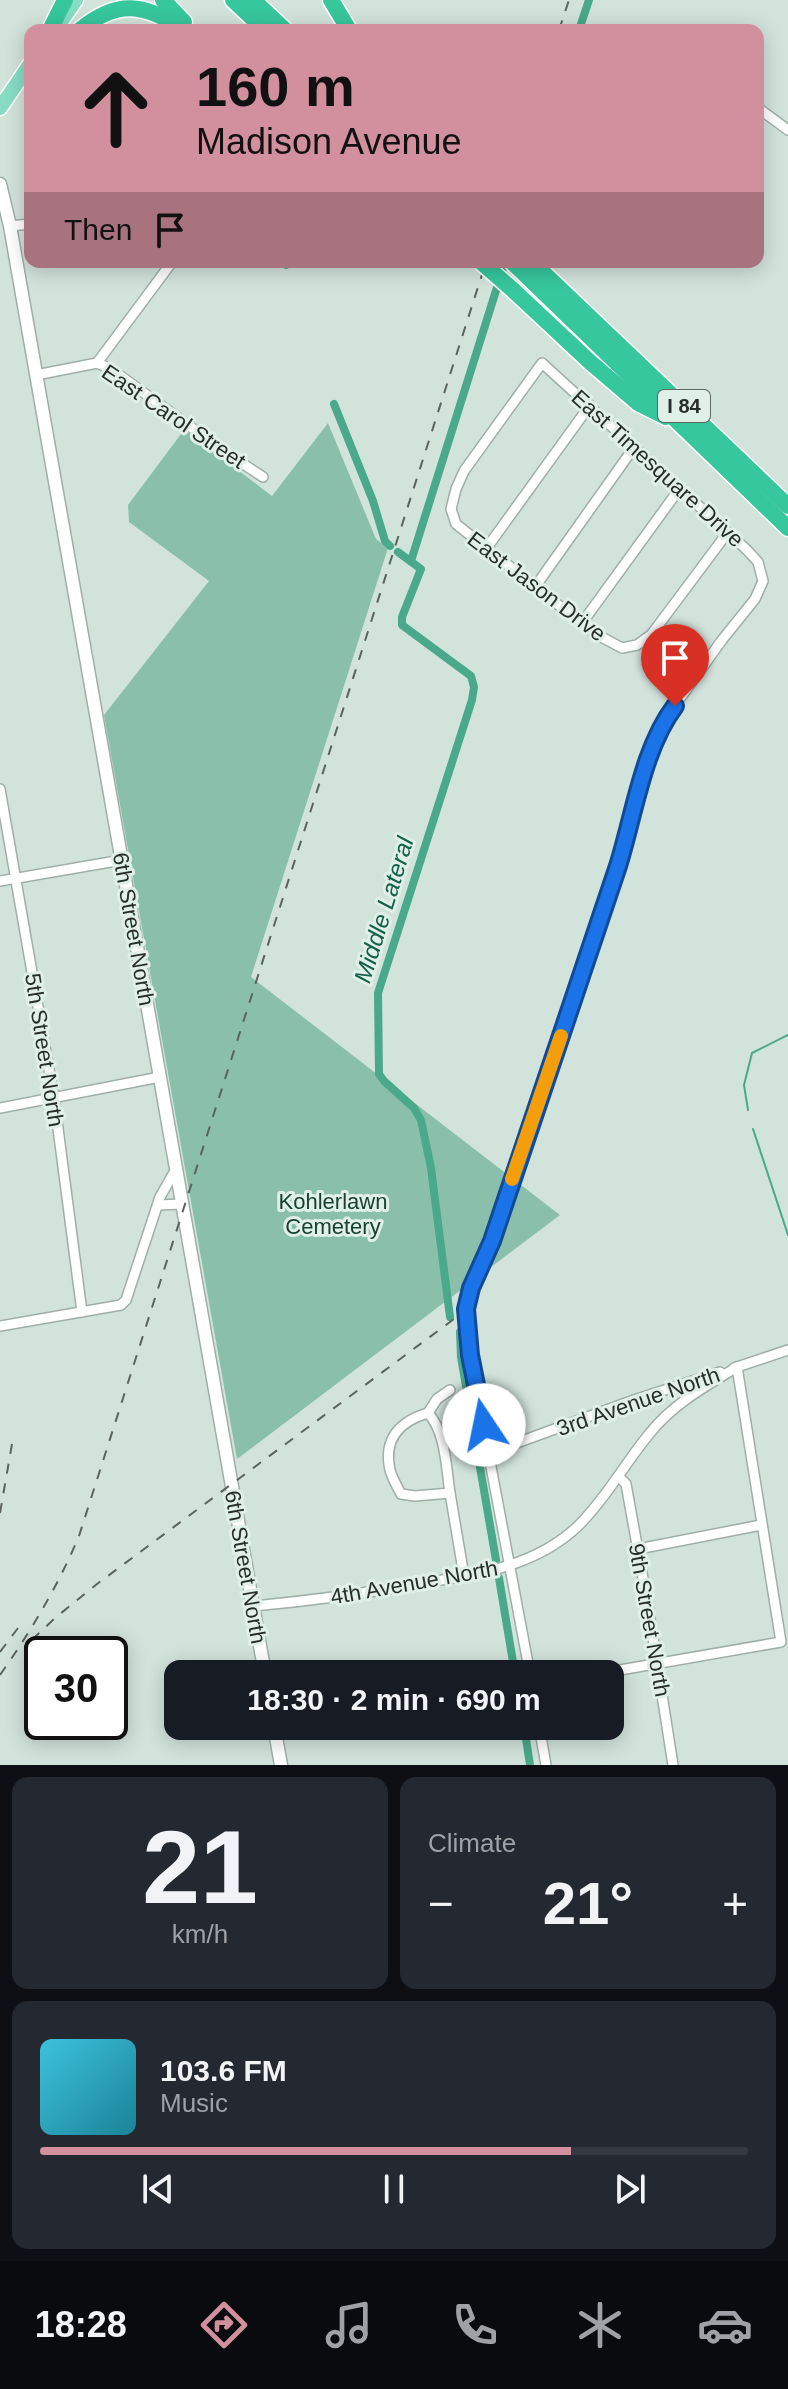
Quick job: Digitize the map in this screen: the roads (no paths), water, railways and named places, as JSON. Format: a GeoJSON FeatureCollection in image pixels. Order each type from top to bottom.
{"type":"FeatureCollection","features":[{"type":"Feature","properties":{"kind":"highway"},"geometry":{"type":"LineString","coordinates":[[55,24],[65,0]]}},
{"type":"Feature","properties":{"kind":"highway"},"geometry":{"type":"LineString","coordinates":[[163,0],[186,24]]}},
{"type":"Feature","properties":{"kind":"highway"},"geometry":{"type":"LineString","coordinates":[[233,0],[259,24]]}},
{"type":"Feature","properties":{"kind":"highway"},"geometry":{"type":"LineString","coordinates":[[253,0],[279,24]]}},
{"type":"Feature","properties":{"kind":"highway"},"geometry":{"type":"LineString","coordinates":[[331,0],[345,24]]}},
{"type":"Feature","properties":{"kind":"highway"},"geometry":{"type":"LineString","coordinates":[[86,24],[112,3],[129,1],[174,24]]}},
{"type":"Feature","properties":{"kind":"highway"},"geometry":{"type":"LineString","coordinates":[[488,268],[638,403],[682,425]]}},
{"type":"Feature","properties":{"kind":"highway","name":"I 84"},"geometry":{"type":"LineString","coordinates":[[524,268],[788,528]]}},
{"type":"Feature","properties":{"kind":"highway","name":"I 84"},"geometry":{"type":"LineString","coordinates":[[525,268],[580,307],[788,506]]}},
{"type":"Feature","properties":{"kind":"highway"},"geometry":{"type":"LineString","coordinates":[[551,268],[580,307]]}},
{"type":"Feature","properties":{"kind":"main road"},"geometry":{"type":"LineString","coordinates":[[57,24],[76,0]]}},
{"type":"Feature","properties":{"kind":"main road"},"geometry":{"type":"LineString","coordinates":[[0,108],[24,73]]}},
{"type":"Feature","properties":{"kind":"street"},"geometry":{"type":"LineString","coordinates":[[764,112],[788,130]]}},
{"type":"Feature","properties":{"kind":"street","name":"6th Street North"},"geometry":{"type":"LineString","coordinates":[[0,184],[10,226],[263,1660]]}},
{"type":"Feature","properties":{"kind":"street"},"geometry":{"type":"LineString","coordinates":[[10,226],[24,225]]}},
{"type":"Feature","properties":{"kind":"street"},"geometry":{"type":"LineString","coordinates":[[97,363],[168,268]]}},
{"type":"Feature","properties":{"kind":"street","name":"East Carol Street"},"geometry":{"type":"LineString","coordinates":[[36,375],[97,363],[111,369],[263,477]]}},
{"type":"Feature","properties":{"kind":"street","name":"East Timesquare Drive"},"geometry":{"type":"LineString","coordinates":[[454,497],[464,471],[542,363],[728,532],[758,562],[763,581],[755,599],[663,722],[485,1259],[471,1288],[466,1309],[470,1355],[489,1451]]}},
{"type":"Feature","properties":{"kind":"street"},"geometry":{"type":"LineString","coordinates":[[486,549],[590,405]]}},
{"type":"Feature","properties":{"kind":"street"},"geometry":{"type":"LineString","coordinates":[[535,587],[635,446]]}},
{"type":"Feature","properties":{"kind":"street"},"geometry":{"type":"LineString","coordinates":[[582,623],[680,488]]}},
{"type":"Feature","properties":{"kind":"street","name":"East Jason Drive"},"geometry":{"type":"LineString","coordinates":[[454,497],[451,509],[456,524],[582,623],[622,648],[637,645],[651,635],[728,532]]}},
{"type":"Feature","properties":{"kind":"street","name":"5th Street North"},"geometry":{"type":"LineString","coordinates":[[0,789],[54,1098],[82,1312]]}},
{"type":"Feature","properties":{"kind":"street"},"geometry":{"type":"LineString","coordinates":[[0,881],[122,860]]}},
{"type":"Feature","properties":{"kind":"street"},"geometry":{"type":"LineString","coordinates":[[0,1108],[160,1077]]}},
{"type":"Feature","properties":{"kind":"street"},"geometry":{"type":"LineString","coordinates":[[0,1326],[121,1305],[126,1300],[158,1205],[176,1169]]}},
{"type":"Feature","properties":{"kind":"street"},"geometry":{"type":"LineString","coordinates":[[158,1205],[182,1204]]}},
{"type":"Feature","properties":{"kind":"street","name":"3rd Avenue North"},"geometry":{"type":"LineString","coordinates":[[489,1451],[788,1350]]}},
{"type":"Feature","properties":{"kind":"street"},"geometry":{"type":"LineString","coordinates":[[624,1670],[781,1642],[737,1367]]}},
{"type":"Feature","properties":{"kind":"street","name":"4th Avenue North"},"geometry":{"type":"LineString","coordinates":[[253,1606],[343,1597],[464,1576],[530,1558],[579,1524],[664,1418],[737,1367]]}},
{"type":"Feature","properties":{"kind":"street"},"geometry":{"type":"LineString","coordinates":[[450,1390],[437,1399],[428,1413],[415,1416],[401,1425],[390,1441],[390,1469],[401,1494],[450,1493]]}},
{"type":"Feature","properties":{"kind":"street"},"geometry":{"type":"LineString","coordinates":[[428,1413],[435,1420],[442,1441],[464,1576]]}},
{"type":"Feature","properties":{"kind":"street"},"geometry":{"type":"LineString","coordinates":[[489,1451],[528,1660]]}},
{"type":"Feature","properties":{"kind":"street","name":"9th Street North"},"geometry":{"type":"LineString","coordinates":[[619,1477],[626,1484],[673,1765]]}},
{"type":"Feature","properties":{"kind":"street"},"geometry":{"type":"LineString","coordinates":[[638,1549],[761,1525]]}},
{"type":"Feature","properties":{"kind":"street"},"geometry":{"type":"LineString","coordinates":[[276,1740],[281,1765]]}},
{"type":"Feature","properties":{"kind":"street"},"geometry":{"type":"LineString","coordinates":[[542,1740],[546,1765]]}},
{"type":"Feature","properties":{"kind":"waterway"},"geometry":{"type":"LineString","coordinates":[[581,24],[589,0]]}},
{"type":"Feature","properties":{"kind":"waterway"},"geometry":{"type":"LineString","coordinates":[[411,561],[503,268]]}},
{"type":"Feature","properties":{"kind":"waterway","name":"Middle Lateral"},"geometry":{"type":"LineString","coordinates":[[334,404],[373,501],[385,541],[390,546]]}},
{"type":"Feature","properties":{"kind":"waterway","name":"Middle Lateral"},"geometry":{"type":"LineString","coordinates":[[398,552],[421,569],[402,617],[402,625],[471,676],[474,687],[378,993],[379,1074],[414,1108],[421,1120],[431,1168],[450,1317]]}},
{"type":"Feature","properties":{"kind":"waterway"},"geometry":{"type":"LineString","coordinates":[[748,1110],[744,1085],[752,1053],[788,1035]]}},
{"type":"Feature","properties":{"kind":"waterway"},"geometry":{"type":"LineString","coordinates":[[753,1129],[788,1235]]}},
{"type":"Feature","properties":{"kind":"waterway","name":"Middle Lateral"},"geometry":{"type":"LineString","coordinates":[[460,1332],[461,1357],[496,1560]]}},
{"type":"Feature","properties":{"kind":"waterway","name":"Middle Lateral"},"geometry":{"type":"LineString","coordinates":[[499,1578],[513,1660]]}},
{"type":"Feature","properties":{"kind":"waterway","name":"Middle Lateral"},"geometry":{"type":"LineString","coordinates":[[526,1740],[530,1765]]}},
{"type":"Feature","properties":{"kind":"railway"},"geometry":{"type":"LineString","coordinates":[[561,24],[569,0]]}},
{"type":"Feature","properties":{"kind":"railway"},"geometry":{"type":"LineString","coordinates":[[0,1675],[43,1608],[79,1536],[484,268]]}},
{"type":"Feature","properties":{"kind":"railway"},"geometry":{"type":"LineString","coordinates":[[36,1636],[97,1584],[458,1316]]}},
{"type":"Feature","properties":{"kind":"railway"},"geometry":{"type":"LineString","coordinates":[[0,1513],[12,1444]]}},
{"type":"Feature","properties":{"kind":"railway"},"geometry":{"type":"LineString","coordinates":[[0,1652],[24,1620]]}},
{"type":"Feature","properties":{"kind":"park label","name":"Kohlerlawn Cemetery"},"geometry":{"type":"Point","coordinates":[333,1214]}}]}
